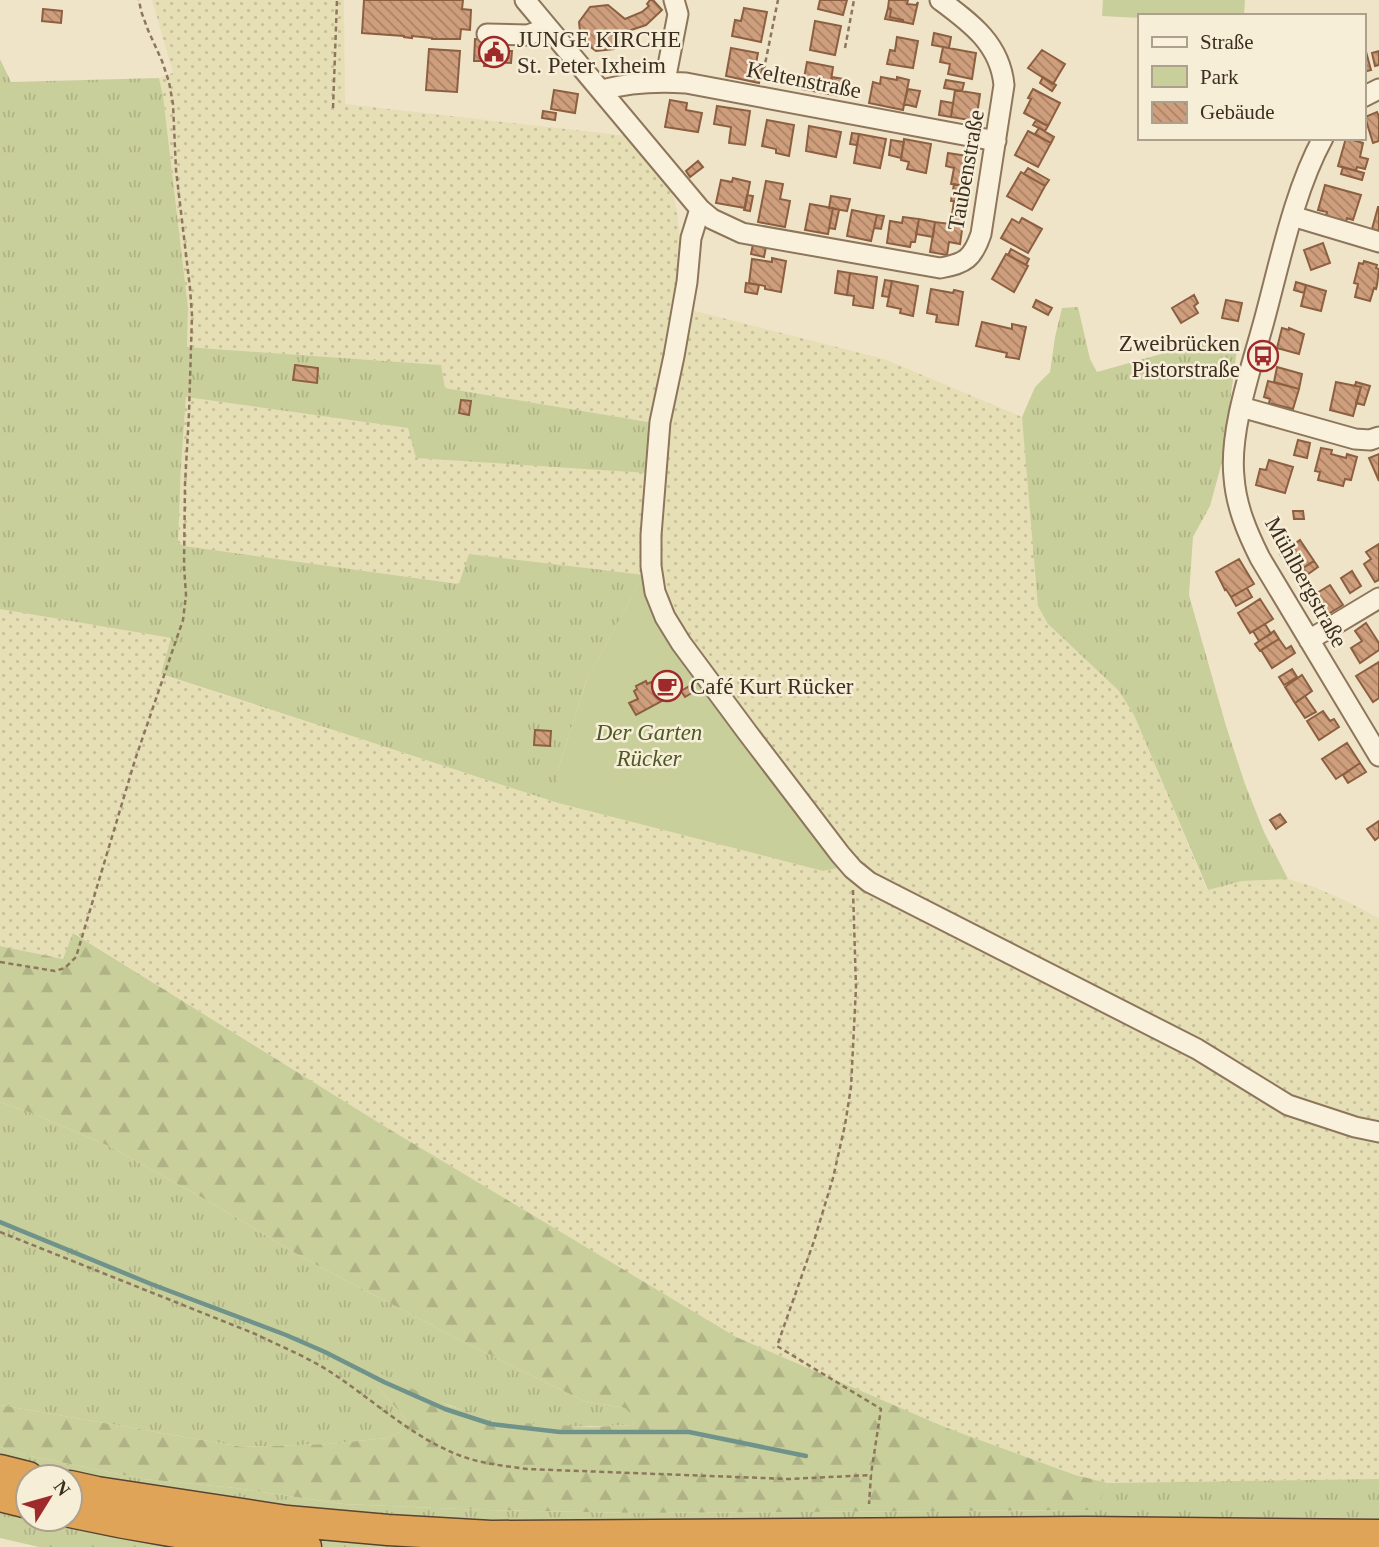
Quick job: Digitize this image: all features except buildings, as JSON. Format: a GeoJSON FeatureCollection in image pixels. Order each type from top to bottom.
{"type":"FeatureCollection","features":[{"type":"Feature","properties":{"kind":"highway"},"geometry":{"type":"LineString","coordinates":[[84,1489],[287,1521],[491,1536],[1086,1532],[1379,1535]]}},
{"type":"Feature","properties":{"kind":"highway"},"geometry":{"type":"LineString","coordinates":[[84,1516],[257,1543],[306,1547]]}},
{"type":"Feature","properties":{"kind":"street"},"geometry":{"type":"LineString","coordinates":[[525,0],[700,209],[691,238],[687,282],[660,422],[651,566],[655,592],[681,643],[747,732],[853,869],[869,882],[1197,1049],[1288,1105],[1355,1128],[1379,1132]]}},
{"type":"Feature","properties":{"kind":"street"},"geometry":{"type":"LineString","coordinates":[[665,81],[678,14],[674,0]]}},
{"type":"Feature","properties":{"kind":"street","name":"Taubenstraße"},"geometry":{"type":"LineString","coordinates":[[700,209],[719,223],[741,233],[940,268],[956,266],[968,258],[978,245],[981,234],[1004,85],[1003,71],[990,45],[975,28],[940,0]]}},
{"type":"Feature","properties":{"kind":"street"},"geometry":{"type":"LineString","coordinates":[[487,34],[527,35],[547,28]]}},
{"type":"Feature","properties":{"kind":"street","name":"Keltenstraße"},"geometry":{"type":"LineString","coordinates":[[602,90],[624,84],[665,81],[686,83],[996,141]]}},
{"type":"Feature","properties":{"kind":"street","name":"Mühlbergstraße"},"geometry":{"type":"LineString","coordinates":[[1322,140],[1292,216],[1241,407],[1234,454],[1234,477],[1243,520],[1260,558],[1379,756]]}},
{"type":"Feature","properties":{"kind":"street"},"geometry":{"type":"LineString","coordinates":[[1292,216],[1379,242]]}},
{"type":"Feature","properties":{"kind":"street"},"geometry":{"type":"LineString","coordinates":[[1241,407],[1355,439],[1370,440],[1379,437]]}},
{"type":"Feature","properties":{"kind":"street"},"geometry":{"type":"LineString","coordinates":[[1309,640],[1379,598]]}},
{"type":"Feature","properties":{"kind":"path"},"geometry":{"type":"LineString","coordinates":[[0,962],[55,971],[65,968],[76,957],[135,760],[183,620],[186,595],[185,495],[192,315],[177,180],[173,104],[162,61],[148,30],[139,0]]}},
{"type":"Feature","properties":{"kind":"path"},"geometry":{"type":"LineString","coordinates":[[333,108],[337,0]]}},
{"type":"Feature","properties":{"kind":"path"},"geometry":{"type":"LineString","coordinates":[[758,96],[778,0]]}},
{"type":"Feature","properties":{"kind":"path"},"geometry":{"type":"LineString","coordinates":[[845,48],[854,0]]}},
{"type":"Feature","properties":{"kind":"path"},"geometry":{"type":"LineString","coordinates":[[853,869],[856,987],[852,1087],[833,1178],[777,1346],[881,1409],[869,1504]]}},
{"type":"Feature","properties":{"kind":"path"},"geometry":{"type":"LineString","coordinates":[[0,1232],[293,1351],[328,1370],[407,1428],[464,1457],[527,1469],[789,1479],[871,1475]]}},
{"type":"Feature","properties":{"kind":"shaded area"},"geometry":{"type":"Polygon","coordinates":[[[152,0],[344,0],[345,104],[628,136],[670,185],[677,211],[682,257],[679,307],[884,359],[1022,417],[1048,624],[1119,691],[1134,715],[1207,890],[1242,881],[1288,879],[1314,887],[1379,918],[1379,1479],[1108,1483],[1075,1475],[947,1428],[736,1337],[389,1129],[74,933],[63,959],[0,946],[0,609],[171,638],[162,675],[558,803],[823,871],[838,868],[460,584],[184,546],[178,543],[186,397],[409,428],[653,423],[445,388],[440,365],[187,347],[188,308],[159,78],[173,73],[152,0]]]}},
{"type":"Feature","properties":{"kind":"green space"},"geometry":{"type":"Polygon","coordinates":[[[1103,0],[1245,0],[1244,14],[1138,14],[1138,18],[1102,16],[1103,0]]]}},
{"type":"Feature","properties":{"kind":"green space"},"geometry":{"type":"Polygon","coordinates":[[[0,59],[11,82],[159,78],[188,308],[187,347],[441,365],[445,388],[654,423],[648,473],[416,458],[408,428],[186,397],[178,543],[184,546],[459,584],[469,554],[644,575],[587,679],[558,769],[558,803],[161,674],[171,638],[0,609],[0,59]]]}},
{"type":"Feature","properties":{"kind":"green space"},"geometry":{"type":"Polygon","coordinates":[[[1078,307],[1090,359],[1097,372],[1211,340],[1238,342],[1222,462],[1210,506],[1193,537],[1189,595],[1245,784],[1264,832],[1288,879],[1242,881],[1208,890],[1134,715],[1119,691],[1048,624],[1038,606],[1022,417],[1035,387],[1050,372],[1062,308],[1078,307]]]}},
{"type":"Feature","properties":{"kind":"green space","name":"Der Garten Rücker"},"geometry":{"type":"Polygon","coordinates":[[[644,575],[840,863],[838,868],[823,871],[558,803],[558,769],[587,679],[644,575]]]}},
{"type":"Feature","properties":{"kind":"green space"},"geometry":{"type":"Polygon","coordinates":[[[73,933],[389,1129],[736,1337],[947,1428],[1075,1475],[1108,1483],[1096,1510],[636,1513],[343,1504],[236,1488],[143,1479],[84,1467],[84,1463],[65,1463],[0,1447],[0,1405],[243,1447],[327,1444],[388,1438],[400,1432],[406,1419],[376,1385],[375,1379],[380,1374],[450,1406],[492,1418],[523,1423],[591,1427],[632,1425],[636,1419],[625,1408],[584,1401],[466,1343],[307,1260],[111,1147],[0,1102],[0,946],[63,959],[73,933]]]}},
{"type":"Feature","properties":{"kind":"green space"},"geometry":{"type":"Polygon","coordinates":[[[0,1102],[111,1147],[307,1260],[466,1343],[584,1401],[625,1408],[637,1418],[632,1425],[598,1426],[508,1421],[448,1405],[380,1374],[376,1385],[406,1419],[400,1432],[388,1438],[328,1444],[243,1447],[0,1405],[0,1102]]]}},
{"type":"Feature","properties":{"kind":"green space"},"geometry":{"type":"Polygon","coordinates":[[[0,1447],[65,1463],[14,1463],[14,1533],[84,1533],[84,1467],[143,1479],[236,1488],[343,1504],[636,1513],[1095,1510],[1108,1483],[1379,1479],[1379,1547],[39,1547],[0,1538],[0,1447]]]}},
{"type":"Feature","properties":{"kind":"waterway"},"geometry":{"type":"LineString","coordinates":[[0,1222],[151,1284],[286,1335],[445,1409],[491,1424],[560,1432],[689,1432],[806,1456]]}},
{"type":"Feature","properties":{"kind":"place","name":"JUNGE KIRCHE St. Peter Ixheim"},"geometry":{"type":"Point","coordinates":[494,52]}},
{"type":"Feature","properties":{"kind":"place","name":"Zweibrücken Pistorstraße"},"geometry":{"type":"Point","coordinates":[1263,356]}},
{"type":"Feature","properties":{"kind":"place","name":"Café Kurt Rücker"},"geometry":{"type":"Point","coordinates":[667,686]}}]}
